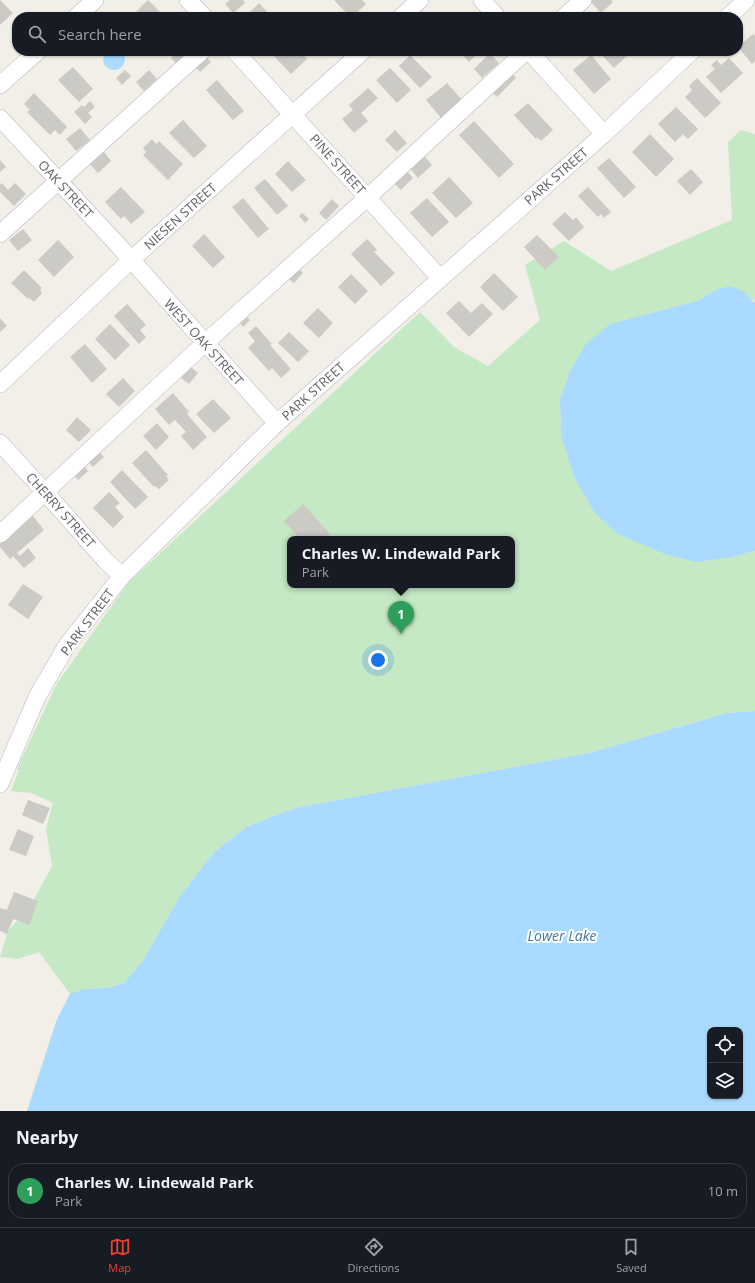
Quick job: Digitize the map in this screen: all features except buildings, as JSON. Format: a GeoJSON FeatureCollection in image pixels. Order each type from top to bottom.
{"type":"FeatureCollection","features":[{"type":"Feature","properties":{"kind":"street"},"geometry":{"type":"LineString","coordinates":[[82,12],[95,0]]}},
{"type":"Feature","properties":{"kind":"street"},"geometry":{"type":"LineString","coordinates":[[188,0],[199,12]]}},
{"type":"Feature","properties":{"kind":"street"},"geometry":{"type":"LineString","coordinates":[[407,12],[420,0]]}},
{"type":"Feature","properties":{"kind":"street"},"geometry":{"type":"LineString","coordinates":[[482,0],[493,12]]}},
{"type":"Feature","properties":{"kind":"street"},"geometry":{"type":"LineString","coordinates":[[570,12],[583,0]]}},
{"type":"Feature","properties":{"kind":"street"},"geometry":{"type":"LineString","coordinates":[[733,12],[746,0]]}},
{"type":"Feature","properties":{"kind":"street"},"geometry":{"type":"LineString","coordinates":[[0,85],[32,56]]}},
{"type":"Feature","properties":{"kind":"street"},"geometry":{"type":"LineString","coordinates":[[0,234],[197,56]]}},
{"type":"Feature","properties":{"kind":"street","name":"PINE STREET"},"geometry":{"type":"LineString","coordinates":[[240,56],[440,278]]}},
{"type":"Feature","properties":{"kind":"street","name":"NIESEN STREET"},"geometry":{"type":"LineString","coordinates":[[0,384],[131,260],[357,56]]}},
{"type":"Feature","properties":{"kind":"street"},"geometry":{"type":"LineString","coordinates":[[0,534],[205,343],[368,197],[522,56]]}},
{"type":"Feature","properties":{"kind":"street"},"geometry":{"type":"LineString","coordinates":[[532,56],[604,134]]}},
{"type":"Feature","properties":{"kind":"street","name":"PARK STREET"},"geometry":{"type":"LineString","coordinates":[[0,784],[41,690],[68,645],[122,576],[277,423],[604,134],[687,56]]}},
{"type":"Feature","properties":{"kind":"street","name":"OAK STREET"},"geometry":{"type":"LineString","coordinates":[[0,118],[131,260]]}},
{"type":"Feature","properties":{"kind":"street","name":"WEST OAK STREET"},"geometry":{"type":"LineString","coordinates":[[131,260],[277,423]]}},
{"type":"Feature","properties":{"kind":"street","name":"CHERRY STREET"},"geometry":{"type":"LineString","coordinates":[[0,443],[105,560],[122,576]]}},
{"type":"Feature","properties":{"kind":"green space"},"geometry":{"type":"Polygon","coordinates":[[[741,130],[755,134],[755,303],[754,300],[718,289],[697,301],[665,310],[571,369],[560,399],[561,435],[732,557],[755,551],[755,711],[727,713],[589,753],[295,808],[248,826],[214,852],[180,896],[142,962],[124,983],[107,988],[83,989],[70,994],[39,952],[18,959],[0,957],[8,931],[31,905],[52,866],[46,829],[53,803],[31,793],[11,791],[19,770],[17,769],[56,685],[127,584],[420,312],[454,347],[488,366],[540,320],[525,265],[564,241],[611,271],[732,220],[728,142],[741,130]]]}},
{"type":"Feature","properties":{"kind":"water"},"geometry":{"type":"Polygon","coordinates":[[[104,56],[124,56],[125,59],[124,63],[117,70],[108,68],[103,61],[104,56]]]}},
{"type":"Feature","properties":{"kind":"water"},"geometry":{"type":"Polygon","coordinates":[[[731,286],[743,291],[755,303],[755,551],[732,557],[696,562],[665,554],[618,534],[595,513],[574,477],[561,435],[560,399],[571,369],[586,344],[610,324],[697,301],[718,289],[731,286]]]}},
{"type":"Feature","properties":{"kind":"water","name":"Lower Lake"},"geometry":{"type":"Polygon","coordinates":[[[755,711],[755,1111],[27,1111],[57,1019],[70,994],[83,989],[107,988],[124,983],[142,962],[180,896],[214,852],[248,826],[295,808],[589,753],[727,713],[755,711]]]}},
{"type":"Feature","properties":{"kind":"place","name":"Charles W. Lindewald Park"},"geometry":{"type":"Point","coordinates":[401,634]}}]}
